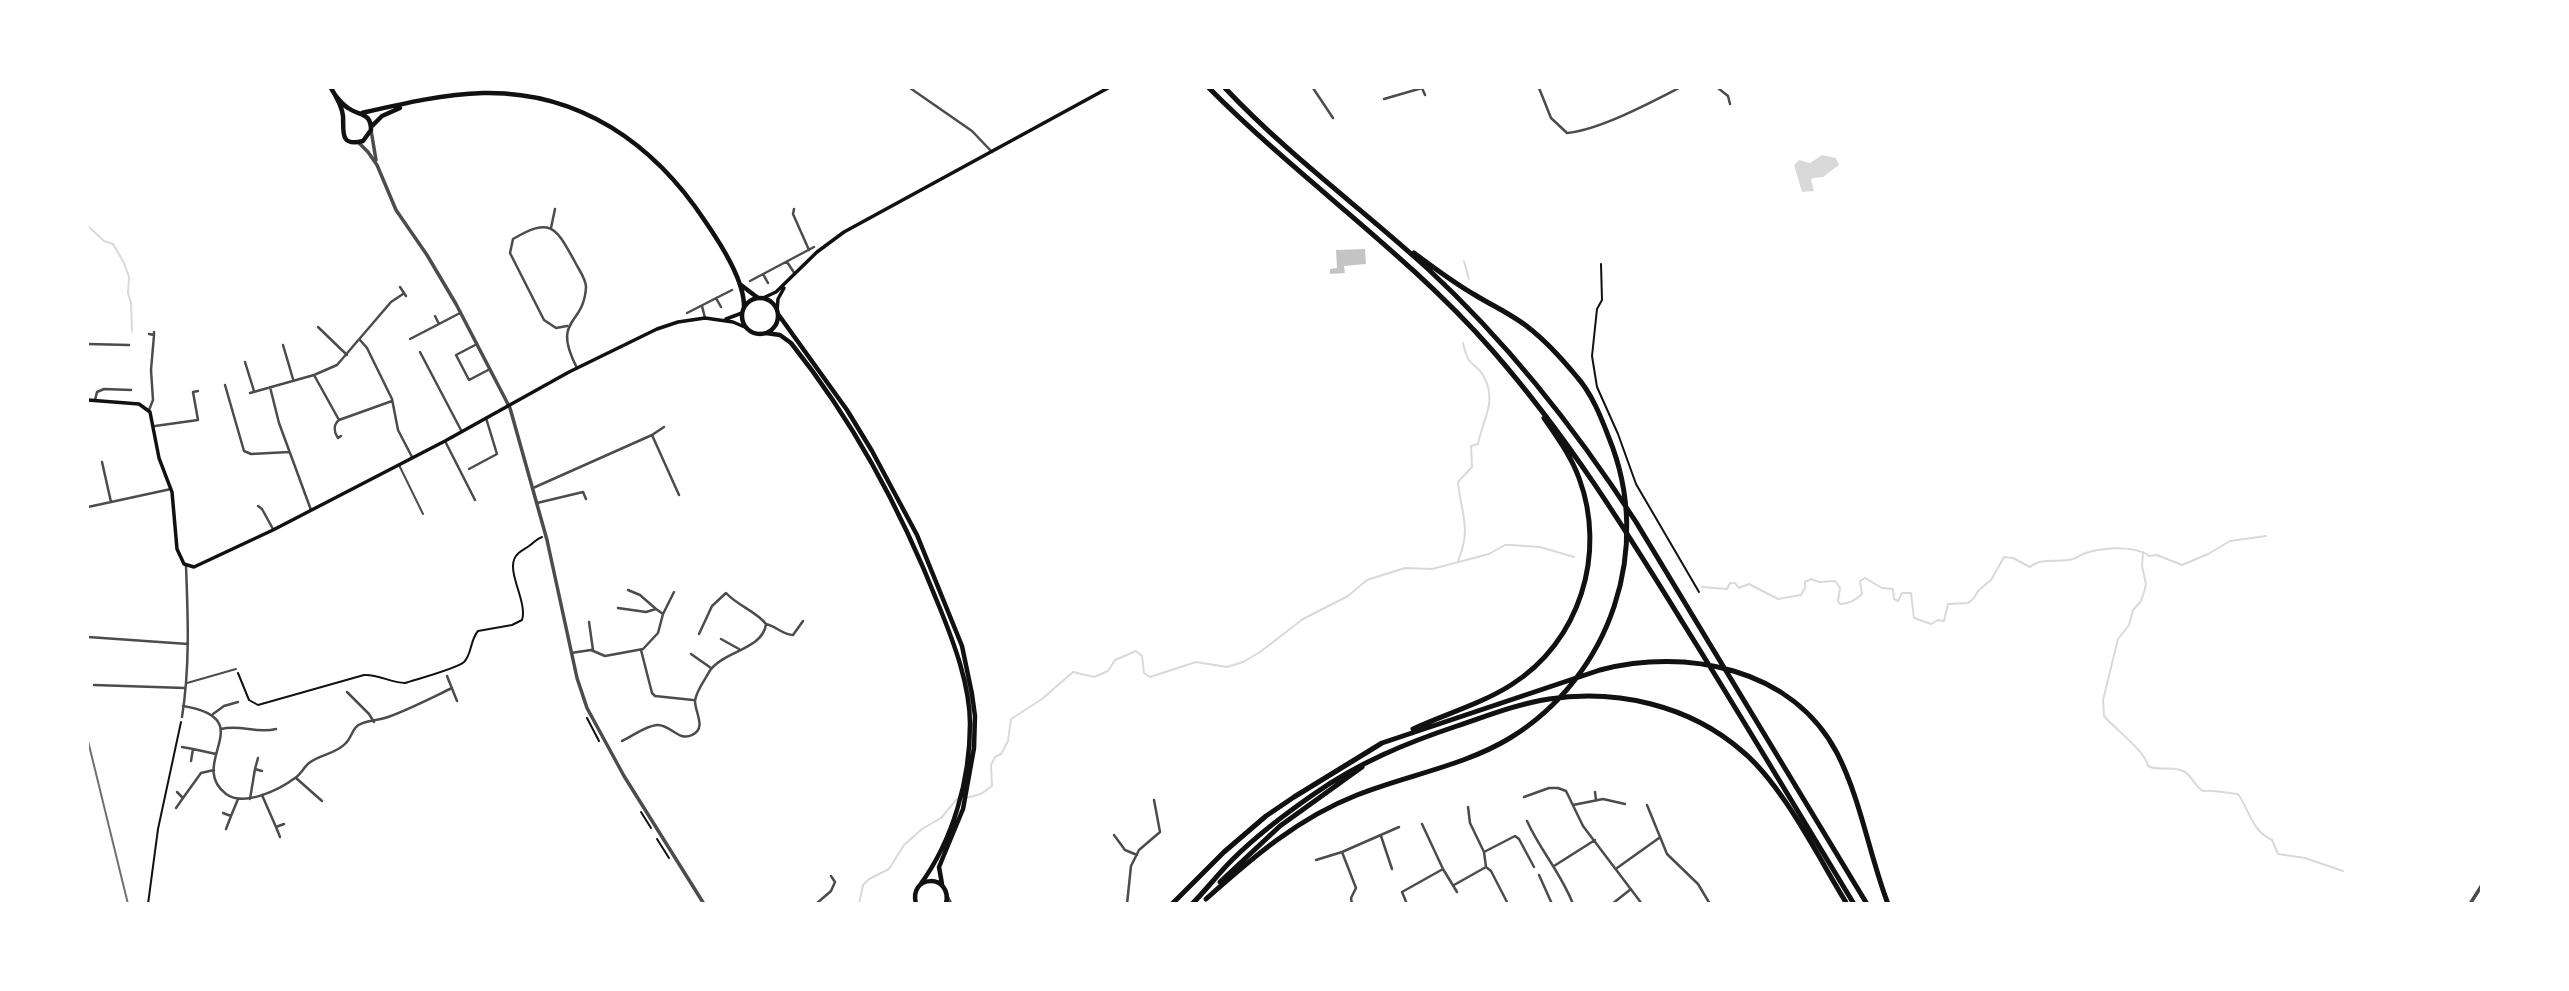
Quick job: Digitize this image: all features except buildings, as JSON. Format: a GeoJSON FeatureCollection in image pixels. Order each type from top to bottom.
{"type":"FeatureCollection","features":[{"type":"Feature","properties":{"kind":"highway"},"geometry":{"type":"LineString","coordinates":[[1209,88],[1268,145],[1424,281],[1522,385],[1596,484],[1854,904]]}},
{"type":"Feature","properties":{"kind":"highway"},"geometry":{"type":"LineString","coordinates":[[1225,88],[1278,139],[1461,301],[1556,408],[1620,498],[1867,904]]}},
{"type":"Feature","properties":{"kind":"highway"},"geometry":{"type":"LineString","coordinates":[[1204,902],[1281,836],[1325,809],[1380,786],[1464,759],[1508,740],[1542,715],[1585,668],[1607,629],[1619,594],[1626,553],[1627,519],[1623,482],[1599,413],[1580,380],[1528,327],[1465,289],[1370,219]]}},
{"type":"Feature","properties":{"kind":"highway"},"geometry":{"type":"LineString","coordinates":[[1175,904],[1224,852],[1266,816],[1382,743],[1512,685],[1547,655],[1562,637],[1584,588],[1589,559],[1590,524],[1586,500],[1568,453],[1522,385]]}},
{"type":"Feature","properties":{"kind":"highway"},"geometry":{"type":"LineString","coordinates":[[1382,743],[1610,668],[1665,660],[1713,664],[1767,685],[1808,715],[1836,751],[1850,783],[1888,903]]}},
{"type":"Feature","properties":{"kind":"highway"},"geometry":{"type":"LineString","coordinates":[[1192,904],[1230,862],[1288,812],[1349,771],[1385,752],[1517,707],[1549,699],[1575,697],[1633,700],[1681,714],[1716,731],[1744,752],[1768,778],[1847,904]]}},
{"type":"Feature","properties":{"kind":"highway"},"geometry":{"type":"LineString","coordinates":[[1204,902],[1230,871],[1280,825],[1325,791],[1385,752]]}},
{"type":"Feature","properties":{"kind":"main road"},"geometry":{"type":"LineString","coordinates":[[331,88],[342,113],[341,129],[344,136],[351,141],[359,142],[367,138],[385,114],[410,104]]}},
{"type":"Feature","properties":{"kind":"main road"},"geometry":{"type":"LineString","coordinates":[[721,320],[733,318],[750,301],[772,295],[817,252],[844,232],[1108,88]]}},
{"type":"Feature","properties":{"kind":"main road"},"geometry":{"type":"LineString","coordinates":[[342,121],[348,115],[465,94],[513,95],[559,104],[603,122],[628,138],[669,173],[690,197],[714,234],[740,285],[743,320],[747,328]]}},
{"type":"Feature","properties":{"kind":"main road"},"geometry":{"type":"LineString","coordinates":[[335,96],[346,107],[369,118],[372,128]]}},
{"type":"Feature","properties":{"kind":"main road"},"geometry":{"type":"LineString","coordinates":[[766,333],[776,324],[778,299],[787,283]]}},
{"type":"Feature","properties":{"kind":"main road"},"geometry":{"type":"LineString","coordinates":[[740,285],[772,303],[872,451],[917,535],[962,646],[975,716],[974,748],[963,809],[939,867],[948,904]]}},
{"type":"Feature","properties":{"kind":"main road"},"geometry":{"type":"LineString","coordinates":[[88,400],[134,403],[149,410],[155,426],[159,458],[171,489],[177,553],[187,566],[202,565],[445,441],[577,368],[666,325],[705,318],[738,324],[754,333],[780,335],[791,343],[842,412],[873,462],[923,563],[955,649],[970,724],[966,773],[956,814],[937,857],[915,894],[915,903]]}},
{"type":"Feature","properties":{"kind":"main road"},"geometry":{"type":"LineString","coordinates":[[920,885],[928,881],[942,884]]}},
{"type":"Feature","properties":{"kind":"street"},"geometry":{"type":"LineString","coordinates":[[910,88],[972,131],[992,152]]}},
{"type":"Feature","properties":{"kind":"street"},"geometry":{"type":"LineString","coordinates":[[1313,88],[1334,118]]}},
{"type":"Feature","properties":{"kind":"street"},"geometry":{"type":"LineString","coordinates":[[1384,99],[1422,88],[1425,95]]}},
{"type":"Feature","properties":{"kind":"street"},"geometry":{"type":"LineString","coordinates":[[1538,88],[1551,118],[1567,133],[1594,126],[1679,88]]}},
{"type":"Feature","properties":{"kind":"street"},"geometry":{"type":"LineString","coordinates":[[1718,88],[1728,96],[1730,104]]}},
{"type":"Feature","properties":{"kind":"street"},"geometry":{"type":"LineString","coordinates":[[372,128],[377,165]]}},
{"type":"Feature","properties":{"kind":"street"},"geometry":{"type":"LineString","coordinates":[[359,142],[377,165],[396,210],[427,255],[509,405],[537,503],[582,694],[597,730],[704,904]]}},
{"type":"Feature","properties":{"kind":"street"},"geometry":{"type":"LineString","coordinates":[[794,209],[793,214],[809,250]]}},
{"type":"Feature","properties":{"kind":"street"},"geometry":{"type":"LineString","coordinates":[[548,210],[554,211],[551,228]]}},
{"type":"Feature","properties":{"kind":"street"},"geometry":{"type":"LineString","coordinates":[[567,326],[556,328],[544,320],[510,253],[513,239],[539,226],[551,228],[560,235],[586,283],[583,304],[567,326],[566,341],[577,368]]}},
{"type":"Feature","properties":{"kind":"street"},"geometry":{"type":"LineString","coordinates":[[750,281],[814,247]]}},
{"type":"Feature","properties":{"kind":"street"},"geometry":{"type":"LineString","coordinates":[[786,262],[795,274]]}},
{"type":"Feature","properties":{"kind":"street"},"geometry":{"type":"LineString","coordinates":[[763,274],[768,283]]}},
{"type":"Feature","properties":{"kind":"street"},"geometry":{"type":"LineString","coordinates":[[245,362],[252,392],[332,368],[347,355],[391,302],[404,295],[400,288]]}},
{"type":"Feature","properties":{"kind":"street"},"geometry":{"type":"LineString","coordinates":[[687,313],[732,290]]}},
{"type":"Feature","properties":{"kind":"street"},"geometry":{"type":"LineString","coordinates":[[716,298],[721,307]]}},
{"type":"Feature","properties":{"kind":"street"},"geometry":{"type":"LineString","coordinates":[[702,306],[705,318]]}},
{"type":"Feature","properties":{"kind":"street"},"geometry":{"type":"LineString","coordinates":[[411,339],[460,313]]}},
{"type":"Feature","properties":{"kind":"street"},"geometry":{"type":"LineString","coordinates":[[435,316],[439,324]]}},
{"type":"Feature","properties":{"kind":"street"},"geometry":{"type":"LineString","coordinates":[[318,327],[347,355]]}},
{"type":"Feature","properties":{"kind":"street"},"geometry":{"type":"LineString","coordinates":[[149,334],[154,333],[150,370],[153,400],[149,410]]}},
{"type":"Feature","properties":{"kind":"street"},"geometry":{"type":"LineString","coordinates":[[360,340],[367,348],[393,401],[398,430],[412,458]]}},
{"type":"Feature","properties":{"kind":"street"},"geometry":{"type":"LineString","coordinates":[[88,344],[129,345]]}},
{"type":"Feature","properties":{"kind":"street"},"geometry":{"type":"LineString","coordinates":[[477,344],[456,355],[469,380],[491,369]]}},
{"type":"Feature","properties":{"kind":"street"},"geometry":{"type":"LineString","coordinates":[[283,345],[293,381]]}},
{"type":"Feature","properties":{"kind":"street"},"geometry":{"type":"LineString","coordinates":[[420,352],[462,432]]}},
{"type":"Feature","properties":{"kind":"street"},"geometry":{"type":"LineString","coordinates":[[314,375],[338,420]]}},
{"type":"Feature","properties":{"kind":"street"},"geometry":{"type":"LineString","coordinates":[[225,385],[244,451],[251,454],[289,452]]}},
{"type":"Feature","properties":{"kind":"street"},"geometry":{"type":"LineString","coordinates":[[270,387],[279,423],[311,510]]}},
{"type":"Feature","properties":{"kind":"street"},"geometry":{"type":"LineString","coordinates":[[95,400],[97,392],[104,389],[131,390]]}},
{"type":"Feature","properties":{"kind":"street"},"geometry":{"type":"LineString","coordinates":[[155,426],[198,420],[193,392],[198,391]]}},
{"type":"Feature","properties":{"kind":"street"},"geometry":{"type":"LineString","coordinates":[[341,436],[338,438],[335,431],[338,420],[393,401]]}},
{"type":"Feature","properties":{"kind":"street"},"geometry":{"type":"LineString","coordinates":[[469,469],[497,454],[486,418]]}},
{"type":"Feature","properties":{"kind":"street"},"geometry":{"type":"LineString","coordinates":[[533,488],[652,435],[664,427]]}},
{"type":"Feature","properties":{"kind":"street"},"geometry":{"type":"LineString","coordinates":[[652,435],[679,495]]}},
{"type":"Feature","properties":{"kind":"street"},"geometry":{"type":"LineString","coordinates":[[445,441],[475,500]]}},
{"type":"Feature","properties":{"kind":"street"},"geometry":{"type":"LineString","coordinates":[[102,461],[111,502]]}},
{"type":"Feature","properties":{"kind":"street"},"geometry":{"type":"LineString","coordinates":[[88,508],[171,489]]}},
{"type":"Feature","properties":{"kind":"street"},"geometry":{"type":"LineString","coordinates":[[537,503],[583,492],[586,499]]}},
{"type":"Feature","properties":{"kind":"street"},"geometry":{"type":"LineString","coordinates":[[262,509],[267,505]]}},
{"type":"Feature","properties":{"kind":"street"},"geometry":{"type":"LineString","coordinates":[[258,506],[273,530]]}},
{"type":"Feature","properties":{"kind":"street"},"geometry":{"type":"LineString","coordinates":[[182,717],[188,644],[187,566]]}},
{"type":"Feature","properties":{"kind":"street"},"geometry":{"type":"LineString","coordinates":[[628,590],[640,595],[663,614]]}},
{"type":"Feature","properties":{"kind":"street"},"geometry":{"type":"LineString","coordinates":[[571,653],[593,650],[605,656],[640,650],[658,633],[663,614],[674,592]]}},
{"type":"Feature","properties":{"kind":"street"},"geometry":{"type":"LineString","coordinates":[[699,634],[712,606],[726,593],[735,603],[766,624],[774,625],[789,635],[793,635],[803,621]]}},
{"type":"Feature","properties":{"kind":"street"},"geometry":{"type":"LineString","coordinates":[[618,608],[646,612],[656,609]]}},
{"type":"Feature","properties":{"kind":"street"},"geometry":{"type":"LineString","coordinates":[[589,622],[593,650]]}},
{"type":"Feature","properties":{"kind":"street"},"geometry":{"type":"LineString","coordinates":[[622,741],[658,725],[682,736],[693,735],[700,727],[695,701],[712,668],[760,638],[766,624]]}},
{"type":"Feature","properties":{"kind":"street"},"geometry":{"type":"LineString","coordinates":[[88,637],[188,644]]}},
{"type":"Feature","properties":{"kind":"street"},"geometry":{"type":"LineString","coordinates":[[721,639],[740,650]]}},
{"type":"Feature","properties":{"kind":"street"},"geometry":{"type":"LineString","coordinates":[[640,650],[652,694],[695,701]]}},
{"type":"Feature","properties":{"kind":"street"},"geometry":{"type":"LineString","coordinates":[[691,654],[712,668]]}},
{"type":"Feature","properties":{"kind":"street"},"geometry":{"type":"LineString","coordinates":[[447,676],[457,701]]}},
{"type":"Feature","properties":{"kind":"street"},"geometry":{"type":"LineString","coordinates":[[94,685],[186,685]]}},
{"type":"Feature","properties":{"kind":"street"},"geometry":{"type":"LineString","coordinates":[[183,706],[213,714],[221,729],[214,770],[219,786],[238,799],[250,799],[296,778],[308,764],[326,757],[348,742],[354,728],[362,723],[374,722],[452,688]]}},
{"type":"Feature","properties":{"kind":"street"},"geometry":{"type":"LineString","coordinates":[[347,692],[374,722]]}},
{"type":"Feature","properties":{"kind":"street"},"geometry":{"type":"LineString","coordinates":[[213,714],[224,706],[238,702]]}},
{"type":"Feature","properties":{"kind":"street"},"geometry":{"type":"LineString","coordinates":[[221,729],[276,729]]}},
{"type":"Feature","properties":{"kind":"street"},"geometry":{"type":"LineString","coordinates":[[183,747],[216,754]]}},
{"type":"Feature","properties":{"kind":"street"},"geometry":{"type":"LineString","coordinates":[[191,761],[194,749]]}},
{"type":"Feature","properties":{"kind":"street"},"geometry":{"type":"LineString","coordinates":[[250,799],[257,758]]}},
{"type":"Feature","properties":{"kind":"street"},"geometry":{"type":"LineString","coordinates":[[255,769],[262,771]]}},
{"type":"Feature","properties":{"kind":"street"},"geometry":{"type":"LineString","coordinates":[[176,808],[201,773],[214,770]]}},
{"type":"Feature","properties":{"kind":"street"},"geometry":{"type":"LineString","coordinates":[[296,778],[322,801]]}},
{"type":"Feature","properties":{"kind":"street"},"geometry":{"type":"LineString","coordinates":[[1558,788],[1559,782]]}},
{"type":"Feature","properties":{"kind":"street"},"geometry":{"type":"LineString","coordinates":[[1524,797],[1549,788],[1566,792],[1583,826],[1642,904]]}},
{"type":"Feature","properties":{"kind":"street"},"geometry":{"type":"LineString","coordinates":[[177,792],[183,798]]}},
{"type":"Feature","properties":{"kind":"street"},"geometry":{"type":"LineString","coordinates":[[1595,792],[1596,800]]}},
{"type":"Feature","properties":{"kind":"street"},"geometry":{"type":"LineString","coordinates":[[262,794],[281,836]]}},
{"type":"Feature","properties":{"kind":"street"},"geometry":{"type":"LineString","coordinates":[[226,829],[238,799]]}},
{"type":"Feature","properties":{"kind":"street"},"geometry":{"type":"LineString","coordinates":[[1127,904],[1129,874],[1137,855],[1145,843],[1160,832],[1154,800]]}},
{"type":"Feature","properties":{"kind":"street"},"geometry":{"type":"LineString","coordinates":[[1573,805],[1596,800],[1625,804]]}},
{"type":"Feature","properties":{"kind":"street"},"geometry":{"type":"LineString","coordinates":[[1647,805],[1667,854],[1698,884],[1710,904]]}},
{"type":"Feature","properties":{"kind":"street"},"geometry":{"type":"LineString","coordinates":[[1468,807],[1470,824],[1484,852],[1486,867],[1508,904]]}},
{"type":"Feature","properties":{"kind":"street"},"geometry":{"type":"LineString","coordinates":[[223,813],[231,816]]}},
{"type":"Feature","properties":{"kind":"street"},"geometry":{"type":"LineString","coordinates":[[1527,821],[1536,842],[1546,851],[1572,903]]}},
{"type":"Feature","properties":{"kind":"street"},"geometry":{"type":"LineString","coordinates":[[276,827],[284,824]]}},
{"type":"Feature","properties":{"kind":"street"},"geometry":{"type":"LineString","coordinates":[[1422,824],[1457,892]]}},
{"type":"Feature","properties":{"kind":"street"},"geometry":{"type":"LineString","coordinates":[[1316,860],[1342,852],[1399,827]]}},
{"type":"Feature","properties":{"kind":"street"},"geometry":{"type":"LineString","coordinates":[[1114,835],[1125,850],[1137,855]]}},
{"type":"Feature","properties":{"kind":"street"},"geometry":{"type":"LineString","coordinates":[[1381,836],[1392,869]]}},
{"type":"Feature","properties":{"kind":"street"},"geometry":{"type":"LineString","coordinates":[[1484,852],[1515,836],[1534,867]]}},
{"type":"Feature","properties":{"kind":"street"},"geometry":{"type":"LineString","coordinates":[[1617,868],[1659,838]]}},
{"type":"Feature","properties":{"kind":"street"},"geometry":{"type":"LineString","coordinates":[[1554,866],[1596,840]]}},
{"type":"Feature","properties":{"kind":"street"},"geometry":{"type":"LineString","coordinates":[[1342,852],[1356,888],[1351,898],[1352,904]]}},
{"type":"Feature","properties":{"kind":"street"},"geometry":{"type":"LineString","coordinates":[[1454,885],[1486,867]]}},
{"type":"Feature","properties":{"kind":"street"},"geometry":{"type":"LineString","coordinates":[[1407,904],[1402,892],[1443,869]]}},
{"type":"Feature","properties":{"kind":"street"},"geometry":{"type":"LineString","coordinates":[[1539,875],[1552,904]]}},
{"type":"Feature","properties":{"kind":"street"},"geometry":{"type":"LineString","coordinates":[[816,904],[831,891],[835,881],[831,876]]}},
{"type":"Feature","properties":{"kind":"street"},"geometry":{"type":"LineString","coordinates":[[2470,904],[2482,885]]}},
{"type":"Feature","properties":{"kind":"street"},"geometry":{"type":"LineString","coordinates":[[1612,904],[1632,889]]}},
{"type":"Feature","properties":{"kind":"lane"},"geometry":{"type":"LineString","coordinates":[[399,465],[423,514]]}},
{"type":"Feature","properties":{"kind":"lane"},"geometry":{"type":"LineString","coordinates":[[186,685],[236,668]]}},
{"type":"Feature","properties":{"kind":"path"},"geometry":{"type":"LineString","coordinates":[[1601,264],[1602,300],[1597,309],[1592,355],[1597,387],[1636,484],[1699,592]]}},
{"type":"Feature","properties":{"kind":"path"},"geometry":{"type":"LineString","coordinates":[[236,668],[249,700],[258,705],[364,675],[374,674],[397,683],[405,683],[460,664],[469,654],[472,640],[478,631],[512,625],[522,620],[523,610],[514,572],[514,559],[516,554],[542,537],[545,543]]}},
{"type":"Feature","properties":{"kind":"path"},"geometry":{"type":"LineString","coordinates":[[583,711],[603,747]]}},
{"type":"Feature","properties":{"kind":"path"},"geometry":{"type":"LineString","coordinates":[[148,904],[158,829],[182,717]]}},
{"type":"Feature","properties":{"kind":"path"},"geometry":{"type":"LineString","coordinates":[[639,809],[670,860]]}},
{"type":"Feature","properties":{"kind":"shaded area"},"geometry":{"type":"Polygon","coordinates":[[[1822,155],[1836,158],[1839,165],[1823,177],[1811,180],[1814,191],[1802,192],[1794,165],[1799,160],[1810,163],[1822,155]]]}},
{"type":"Feature","properties":{"kind":"waterway"},"geometry":{"type":"LineString","coordinates":[[88,226],[104,241],[113,244],[124,263],[129,277],[132,331]]}},
{"type":"Feature","properties":{"kind":"waterway"},"geometry":{"type":"LineString","coordinates":[[1464,261],[1469,279]]}},
{"type":"Feature","properties":{"kind":"waterway"},"geometry":{"type":"LineString","coordinates":[[1458,561],[1465,530],[1458,482],[1472,467],[1471,446],[1478,444],[1489,401],[1487,384],[1468,359],[1463,343]]}},
{"type":"Feature","properties":{"kind":"waterway"},"geometry":{"type":"LineString","coordinates":[[1702,587],[1727,589],[1730,583],[1735,583],[1739,588],[1749,584],[1778,599],[1801,595],[1805,582],[1811,579],[1819,582],[1835,581],[1840,588],[1838,601],[1844,604],[1862,594],[1860,581],[1865,578],[1882,588],[1893,589],[1894,599],[1898,601],[1902,593],[1911,593],[1914,618],[1931,624],[1938,620],[1944,621],[1948,604],[1968,603],[1974,598],[1991,580],[2004,557],[2013,558],[2030,567],[2040,562],[2068,560],[2089,552],[2120,548],[2136,550],[2149,556],[2157,555],[2182,565],[2230,541],[2266,536]]}},
{"type":"Feature","properties":{"kind":"waterway"},"geometry":{"type":"LineString","coordinates":[[966,798],[981,794],[992,786],[991,765],[1008,741],[1011,719],[1042,699],[1073,672],[1094,677],[1108,671],[1115,660],[1136,651],[1142,656],[1144,673],[1150,677],[1196,662],[1227,667],[1260,652],[1303,619],[1348,596],[1367,580],[1405,568],[1432,569],[1489,554],[1505,545],[1540,547],[1574,557]]}},
{"type":"Feature","properties":{"kind":"waterway"},"geometry":{"type":"LineString","coordinates":[[2143,552],[2142,566],[2146,584],[2129,625],[2118,639],[2103,700],[2104,716],[2136,747],[2148,766],[2183,771],[2203,791],[2238,794],[2255,826],[2272,840],[2278,854],[2305,858],[2343,871]]}},
{"type":"Feature","properties":{"kind":"waterway"},"geometry":{"type":"LineString","coordinates":[[859,904],[863,885],[889,869],[904,845],[922,829],[941,818],[957,799]]}},
{"type":"Feature","properties":{"kind":"railway"},"geometry":{"type":"LineString","coordinates":[[88,741],[128,904]]}}]}
